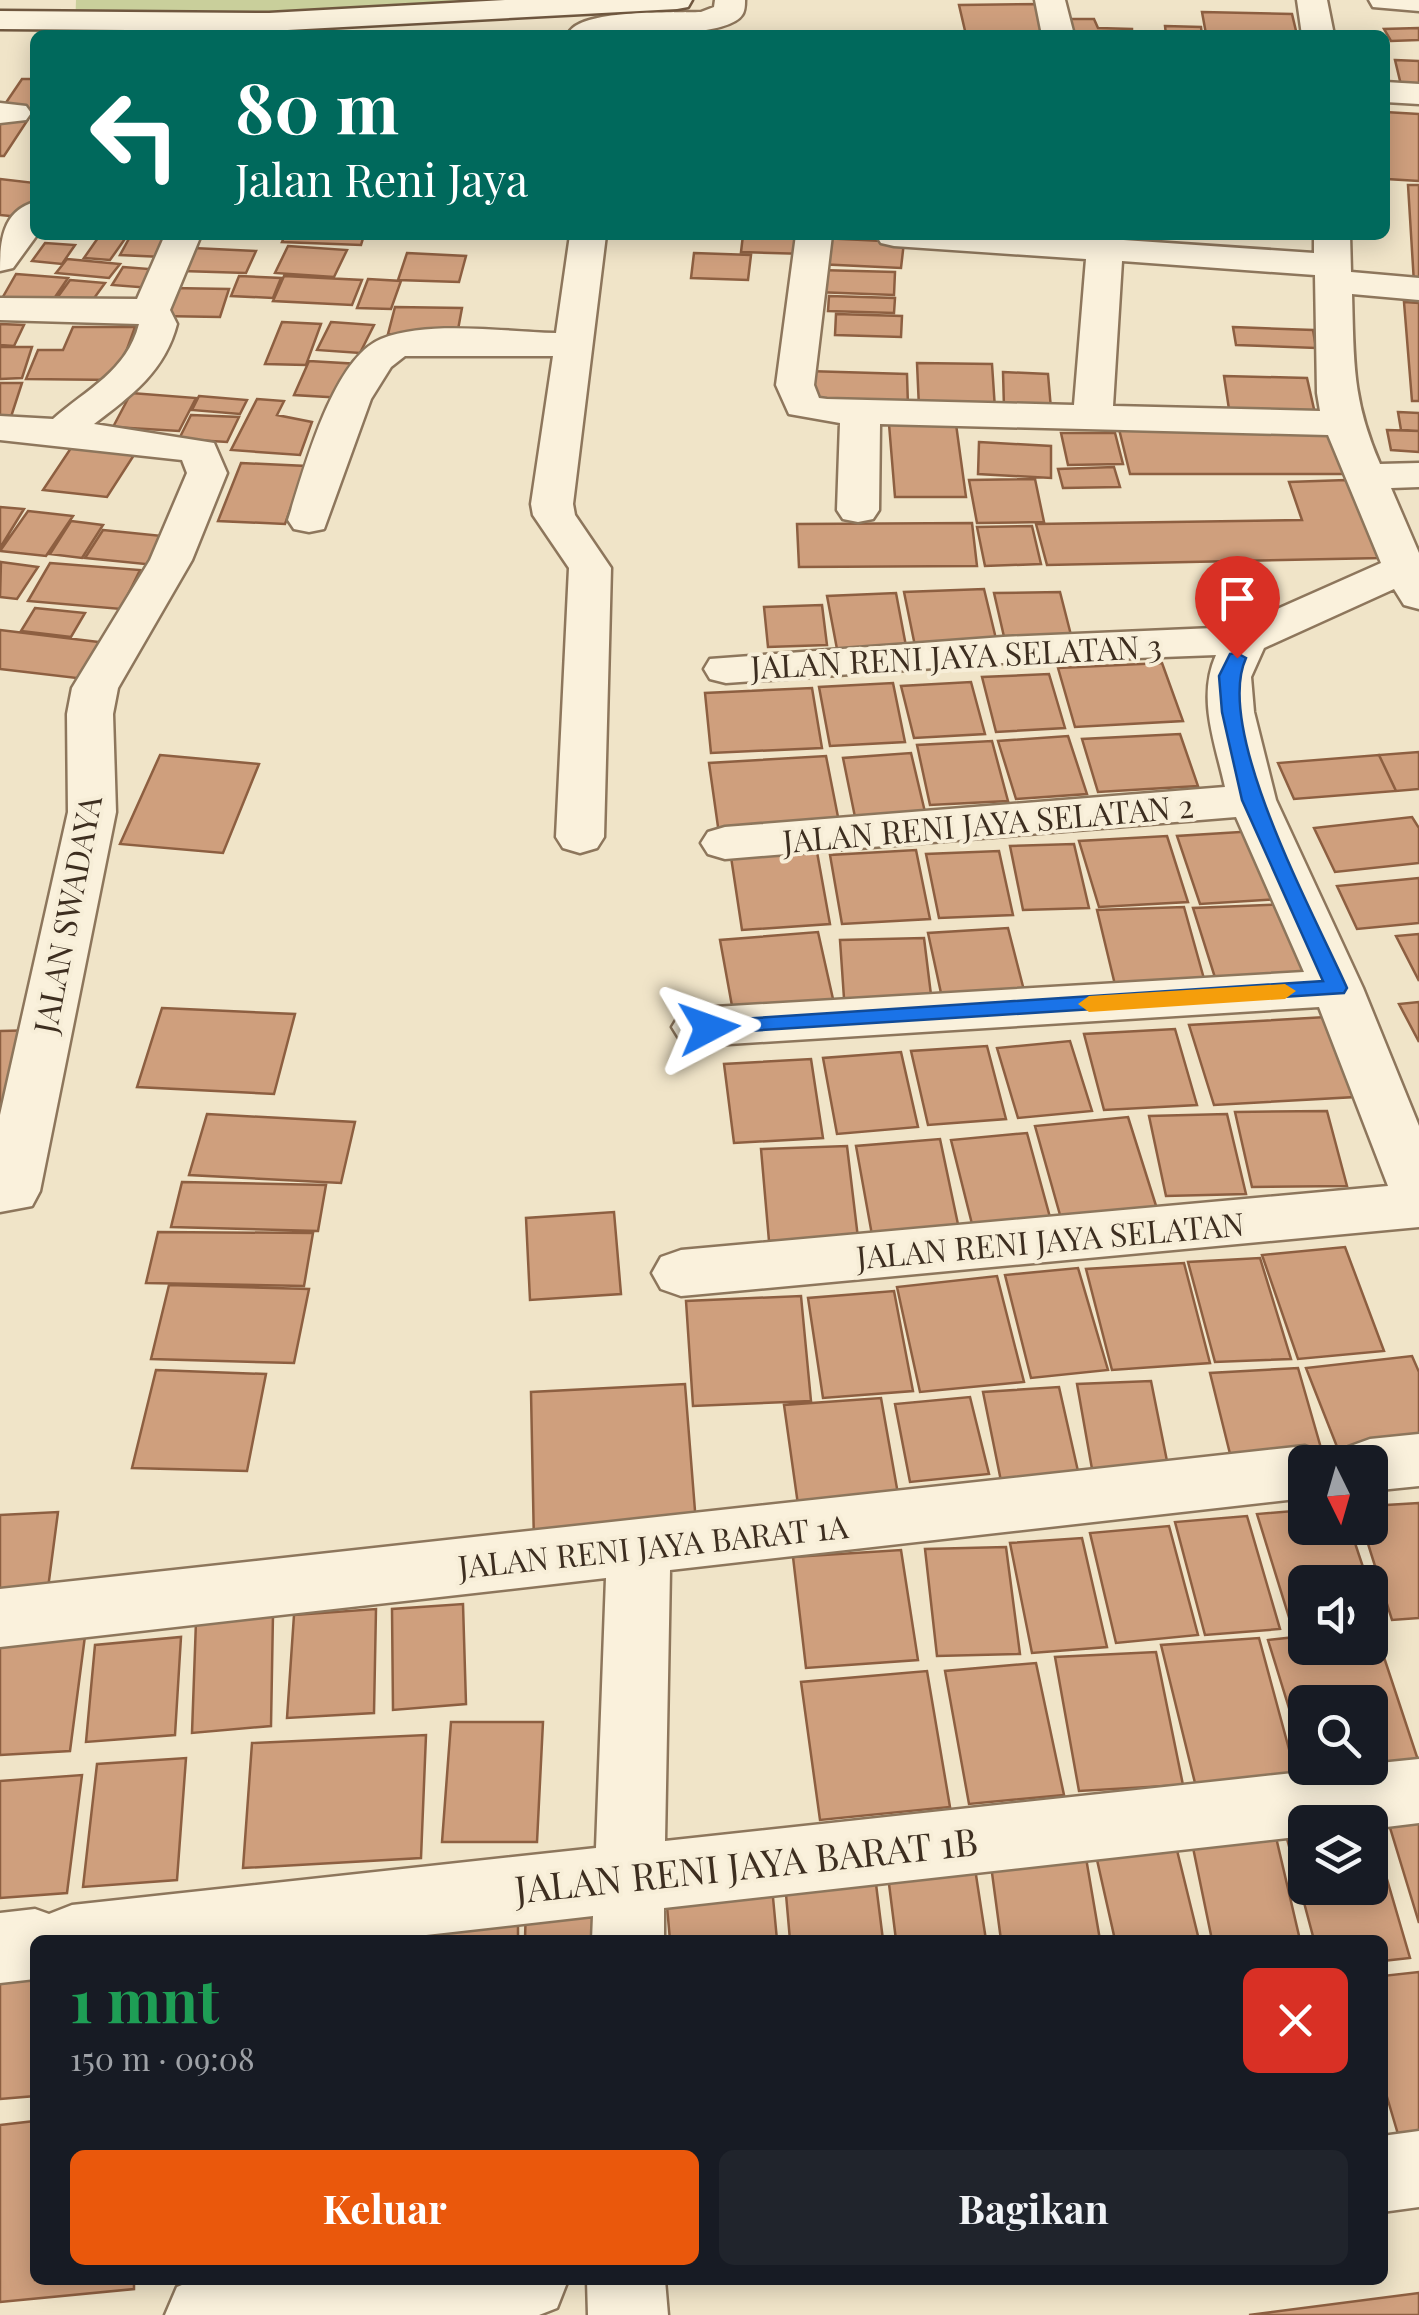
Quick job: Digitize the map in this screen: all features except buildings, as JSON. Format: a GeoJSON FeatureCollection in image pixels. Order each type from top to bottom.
{"type":"FeatureCollection","features":[{"type":"Feature","properties":{"kind":"street"},"geometry":{"type":"LineString","coordinates":[[0,20],[194,29],[267,28],[678,0]]}},
{"type":"Feature","properties":{"kind":"street"},"geometry":{"type":"LineString","coordinates":[[588,30],[706,21],[729,12],[730,0]]}},
{"type":"Feature","properties":{"kind":"street"},"geometry":{"type":"LineString","coordinates":[[1050,0],[1057,30]]}},
{"type":"Feature","properties":{"kind":"street"},"geometry":{"type":"LineString","coordinates":[[1312,0],[1317,30]]}},
{"type":"Feature","properties":{"kind":"street"},"geometry":{"type":"LineString","coordinates":[[1384,0],[1419,2]]}},
{"type":"Feature","properties":{"kind":"street"},"geometry":{"type":"LineString","coordinates":[[1390,92],[1419,94]]}},
{"type":"Feature","properties":{"kind":"street"},"geometry":{"type":"LineString","coordinates":[[0,260],[30,221]]}},
{"type":"Feature","properties":{"kind":"street"},"geometry":{"type":"LineString","coordinates":[[0,428],[62,432],[140,368],[156,337],[158,324],[151,310],[181,240]]}},
{"type":"Feature","properties":{"kind":"street"},"geometry":{"type":"LineString","coordinates":[[580,837],[590,568],[554,515],[552,504],[570,345],[587,240]]}},
{"type":"Feature","properties":{"kind":"street"},"geometry":{"type":"LineString","coordinates":[[813,240],[795,385],[803,406],[827,411],[1343,423]]}},
{"type":"Feature","properties":{"kind":"street"},"geometry":{"type":"LineString","coordinates":[[960,240],[1105,251],[1332,260],[1419,289]]}},
{"type":"Feature","properties":{"kind":"street"},"geometry":{"type":"LineString","coordinates":[[1093,417],[1105,251]]}},
{"type":"Feature","properties":{"kind":"street"},"geometry":{"type":"LineString","coordinates":[[1332,260],[1336,393],[1343,423],[1412,582],[1246,640],[1228,676],[1231,712],[1252,800],[1337,988],[1419,1194]]}},
{"type":"Feature","properties":{"kind":"street"},"geometry":{"type":"LineString","coordinates":[[0,309],[151,310]]}},
{"type":"Feature","properties":{"kind":"street"},"geometry":{"type":"LineString","coordinates":[[309,520],[326,463],[367,368],[390,348],[418,344],[570,345]]}},
{"type":"Feature","properties":{"kind":"street"},"geometry":{"type":"LineString","coordinates":[[858,510],[860,412]]}},
{"type":"Feature","properties":{"kind":"street","name":"JALAN SWADAYA"},"geometry":{"type":"LineString","coordinates":[[6,1191],[92,812],[90,714],[95,688],[171,560],[207,474],[200,452],[62,432]]}},
{"type":"Feature","properties":{"kind":"street"},"geometry":{"type":"LineString","coordinates":[[1364,476],[1419,476]]}},
{"type":"Feature","properties":{"kind":"street","name":"JALAN RENI JAYA SELATAN 3"},"geometry":{"type":"LineString","coordinates":[[726,669],[1003,650],[1246,640]]}},
{"type":"Feature","properties":{"kind":"street","name":"JALAN RENI JAYA SELATAN 2"},"geometry":{"type":"LineString","coordinates":[[724,843],[1252,800]]}},
{"type":"Feature","properties":{"kind":"street"},"geometry":{"type":"LineString","coordinates":[[698,1027],[1337,988]]}},
{"type":"Feature","properties":{"kind":"street","name":"JALAN RENI JAYA SELATAN"},"geometry":{"type":"LineString","coordinates":[[681,1273],[1419,1205]]}},
{"type":"Feature","properties":{"kind":"street"},"geometry":{"type":"LineString","coordinates":[[1388,1463],[1419,1460]]}},
{"type":"Feature","properties":{"kind":"street","name":"JALAN RENI JAYA BARAT 1A"},"geometry":{"type":"LineString","coordinates":[[0,1618],[1288,1474]]}},
{"type":"Feature","properties":{"kind":"street"},"geometry":{"type":"LineString","coordinates":[[629,1908],[639,1546]]}},
{"type":"Feature","properties":{"kind":"street","name":"JALAN RENI JAYA BARAT 1B"},"geometry":{"type":"LineString","coordinates":[[159,1935],[629,1908],[1419,1791]]}},
{"type":"Feature","properties":{"kind":"street"},"geometry":{"type":"LineString","coordinates":[[0,1948],[30,1945]]}},
{"type":"Feature","properties":{"kind":"street"},"geometry":{"type":"LineString","coordinates":[[1388,2173],[1419,2169]]}},
{"type":"Feature","properties":{"kind":"street"},"geometry":{"type":"LineString","coordinates":[[205,2315],[484,2285]]}},
{"type":"Feature","properties":{"kind":"street"},"geometry":{"type":"LineString","coordinates":[[626,2285],[628,2315]]}},
{"type":"Feature","properties":{"kind":"green space"},"geometry":{"type":"Polygon","coordinates":[[[76,0],[629,0],[75,29],[76,0]]]}},
{"type":"Feature","properties":{"kind":"slow traffic"},"geometry":{"type":"LineString","coordinates":[[1089,1004],[1285,991]]}},
{"type":"Feature","properties":{"kind":"route"},"geometry":{"type":"LineString","coordinates":[[709,1028],[1337,988],[1252,800],[1231,712],[1228,676],[1237,658]]}}]}
